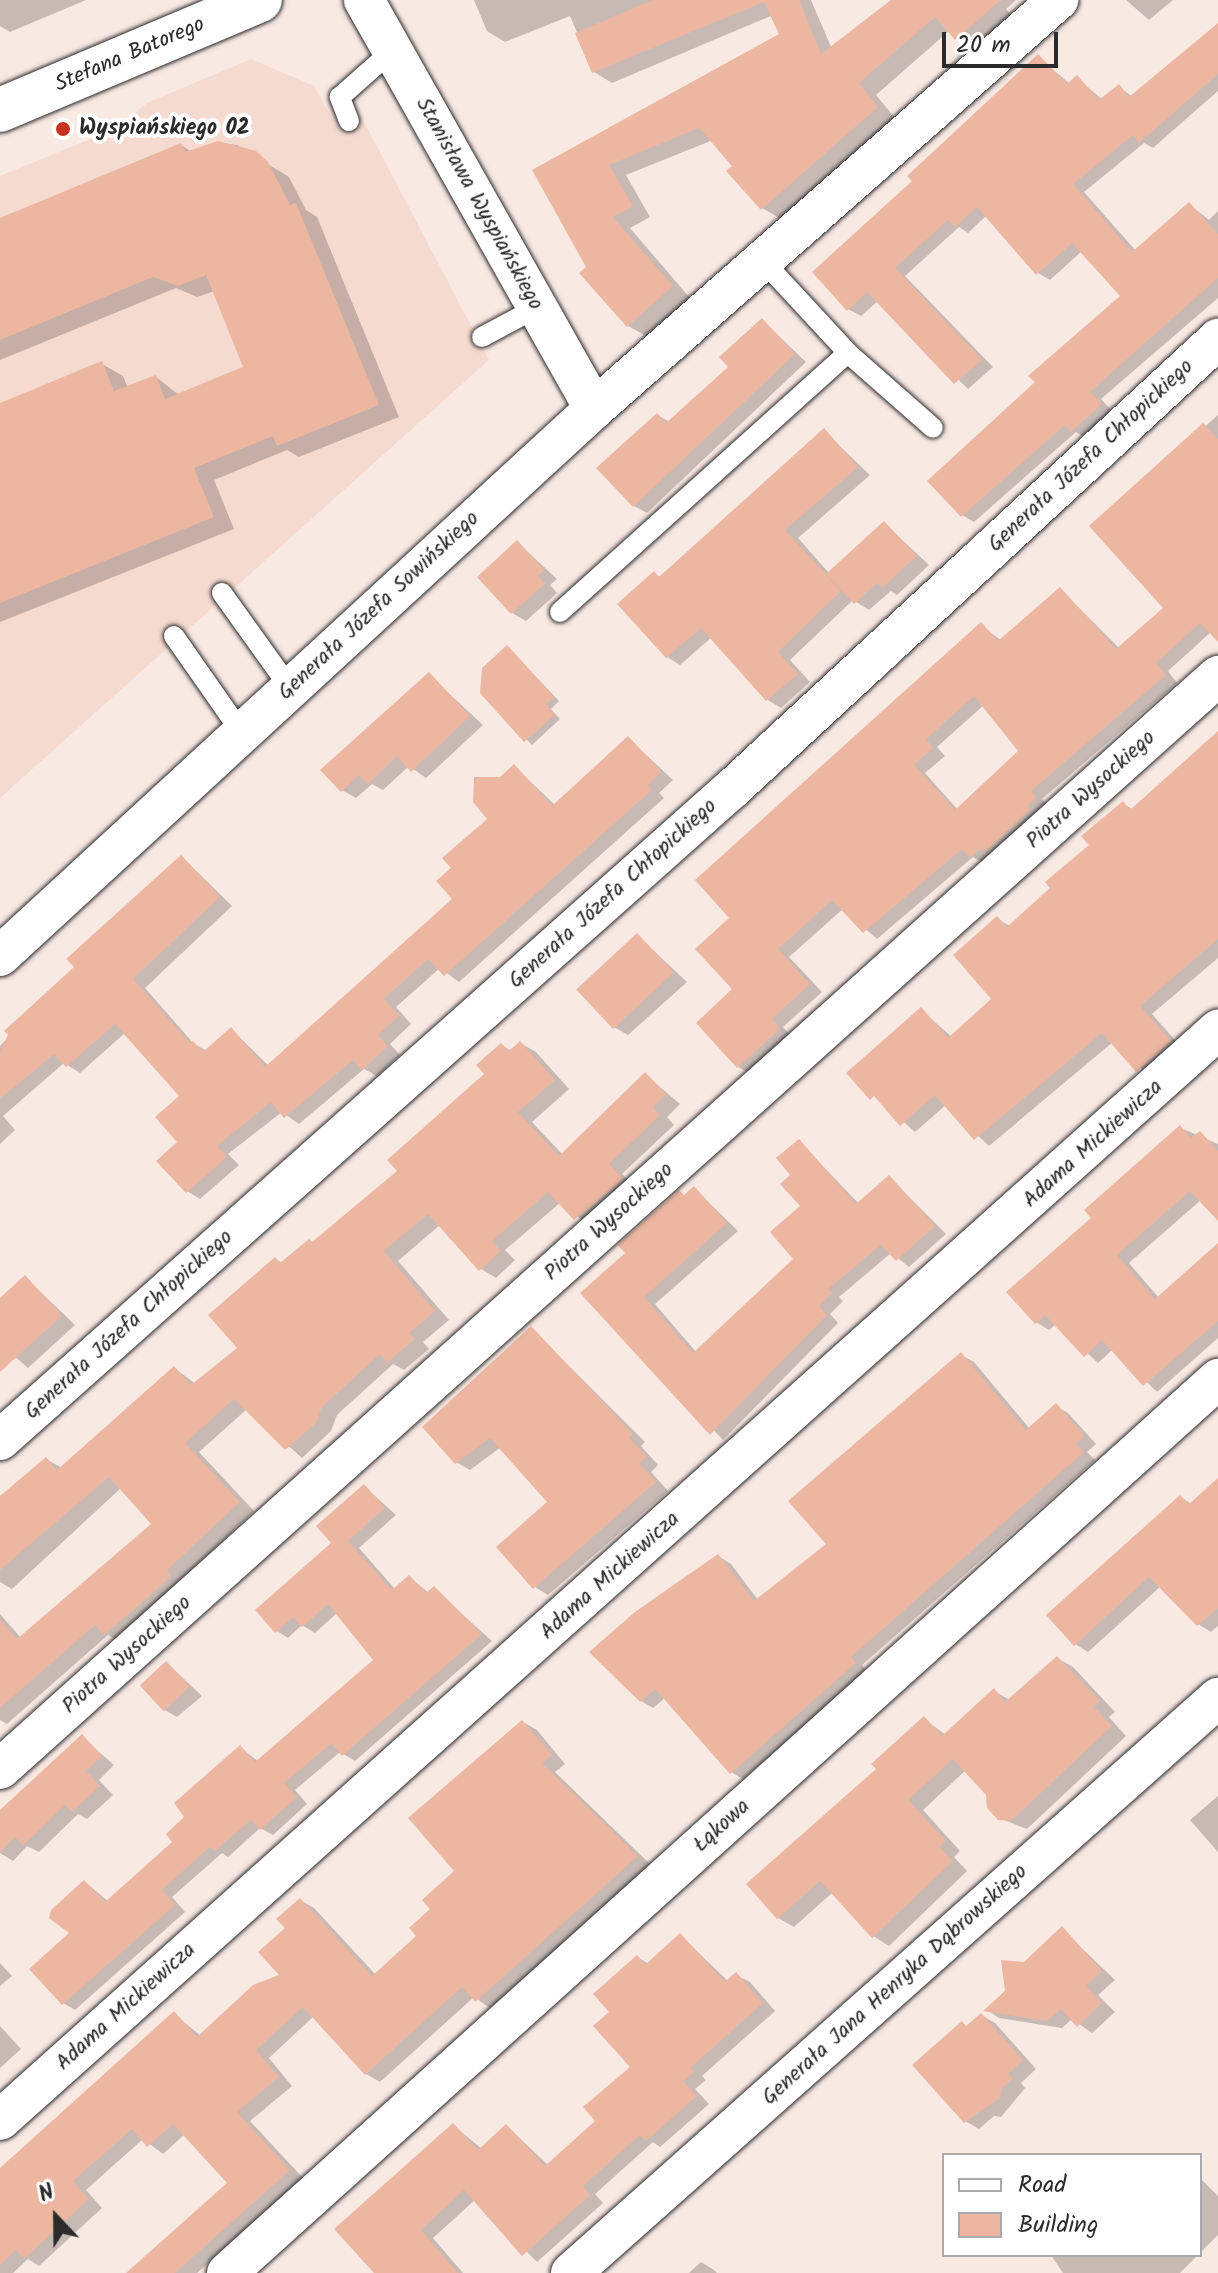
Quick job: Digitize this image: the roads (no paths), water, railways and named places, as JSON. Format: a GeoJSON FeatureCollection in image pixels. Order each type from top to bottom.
{"type":"FeatureCollection","features":[{"type":"Feature","properties":{"kind":"street","name":"Stefana Batorego"},"geometry":{"type":"LineString","coordinates":[[0,110],[260,0]]}},
{"type":"Feature","properties":{"kind":"street","name":"Stanisława Wyspiańskiego"},"geometry":{"type":"LineString","coordinates":[[364,0],[594,409]]}},
{"type":"Feature","properties":{"kind":"street","name":"Generała Józefa Sowińskiego"},"geometry":{"type":"LineString","coordinates":[[0,956],[594,409],[1058,0]]}},
{"type":"Feature","properties":{"kind":"street","name":"Generała Józefa Chłopickiego"},"geometry":{"type":"LineString","coordinates":[[0,1440],[734,787],[1218,339]]}},
{"type":"Feature","properties":{"kind":"street","name":"Piotra Wysockiego"},"geometry":{"type":"LineString","coordinates":[[0,1769],[1218,676]]}},
{"type":"Feature","properties":{"kind":"street","name":"Adama Mickiewicza"},"geometry":{"type":"LineString","coordinates":[[0,2120],[1218,1030]]}},
{"type":"Feature","properties":{"kind":"street","name":"Łąkowa"},"geometry":{"type":"LineString","coordinates":[[227,2273],[1218,1379]]}},
{"type":"Feature","properties":{"kind":"street","name":"Generała Jana Henryka Dąbrowskiego"},"geometry":{"type":"LineString","coordinates":[[571,2273],[1218,1698]]}},
{"type":"Feature","properties":{"kind":"lane"},"geometry":{"type":"LineString","coordinates":[[349,121],[340,97],[393,50]]}},
{"type":"Feature","properties":{"kind":"lane"},"geometry":{"type":"LineString","coordinates":[[762,260],[848,353],[933,428]]}},
{"type":"Feature","properties":{"kind":"lane"},"geometry":{"type":"LineString","coordinates":[[482,337],[536,308]]}},
{"type":"Feature","properties":{"kind":"lane"},"geometry":{"type":"LineString","coordinates":[[560,612],[848,353]]}},
{"type":"Feature","properties":{"kind":"lane"},"geometry":{"type":"LineString","coordinates":[[222,593],[290,688]]}},
{"type":"Feature","properties":{"kind":"lane"},"geometry":{"type":"LineString","coordinates":[[174,636],[242,733]]}},
{"type":"Feature","properties":{"kind":"place","name":"Wyspiańskiego 02"},"geometry":{"type":"Point","coordinates":[63,129]}}]}
